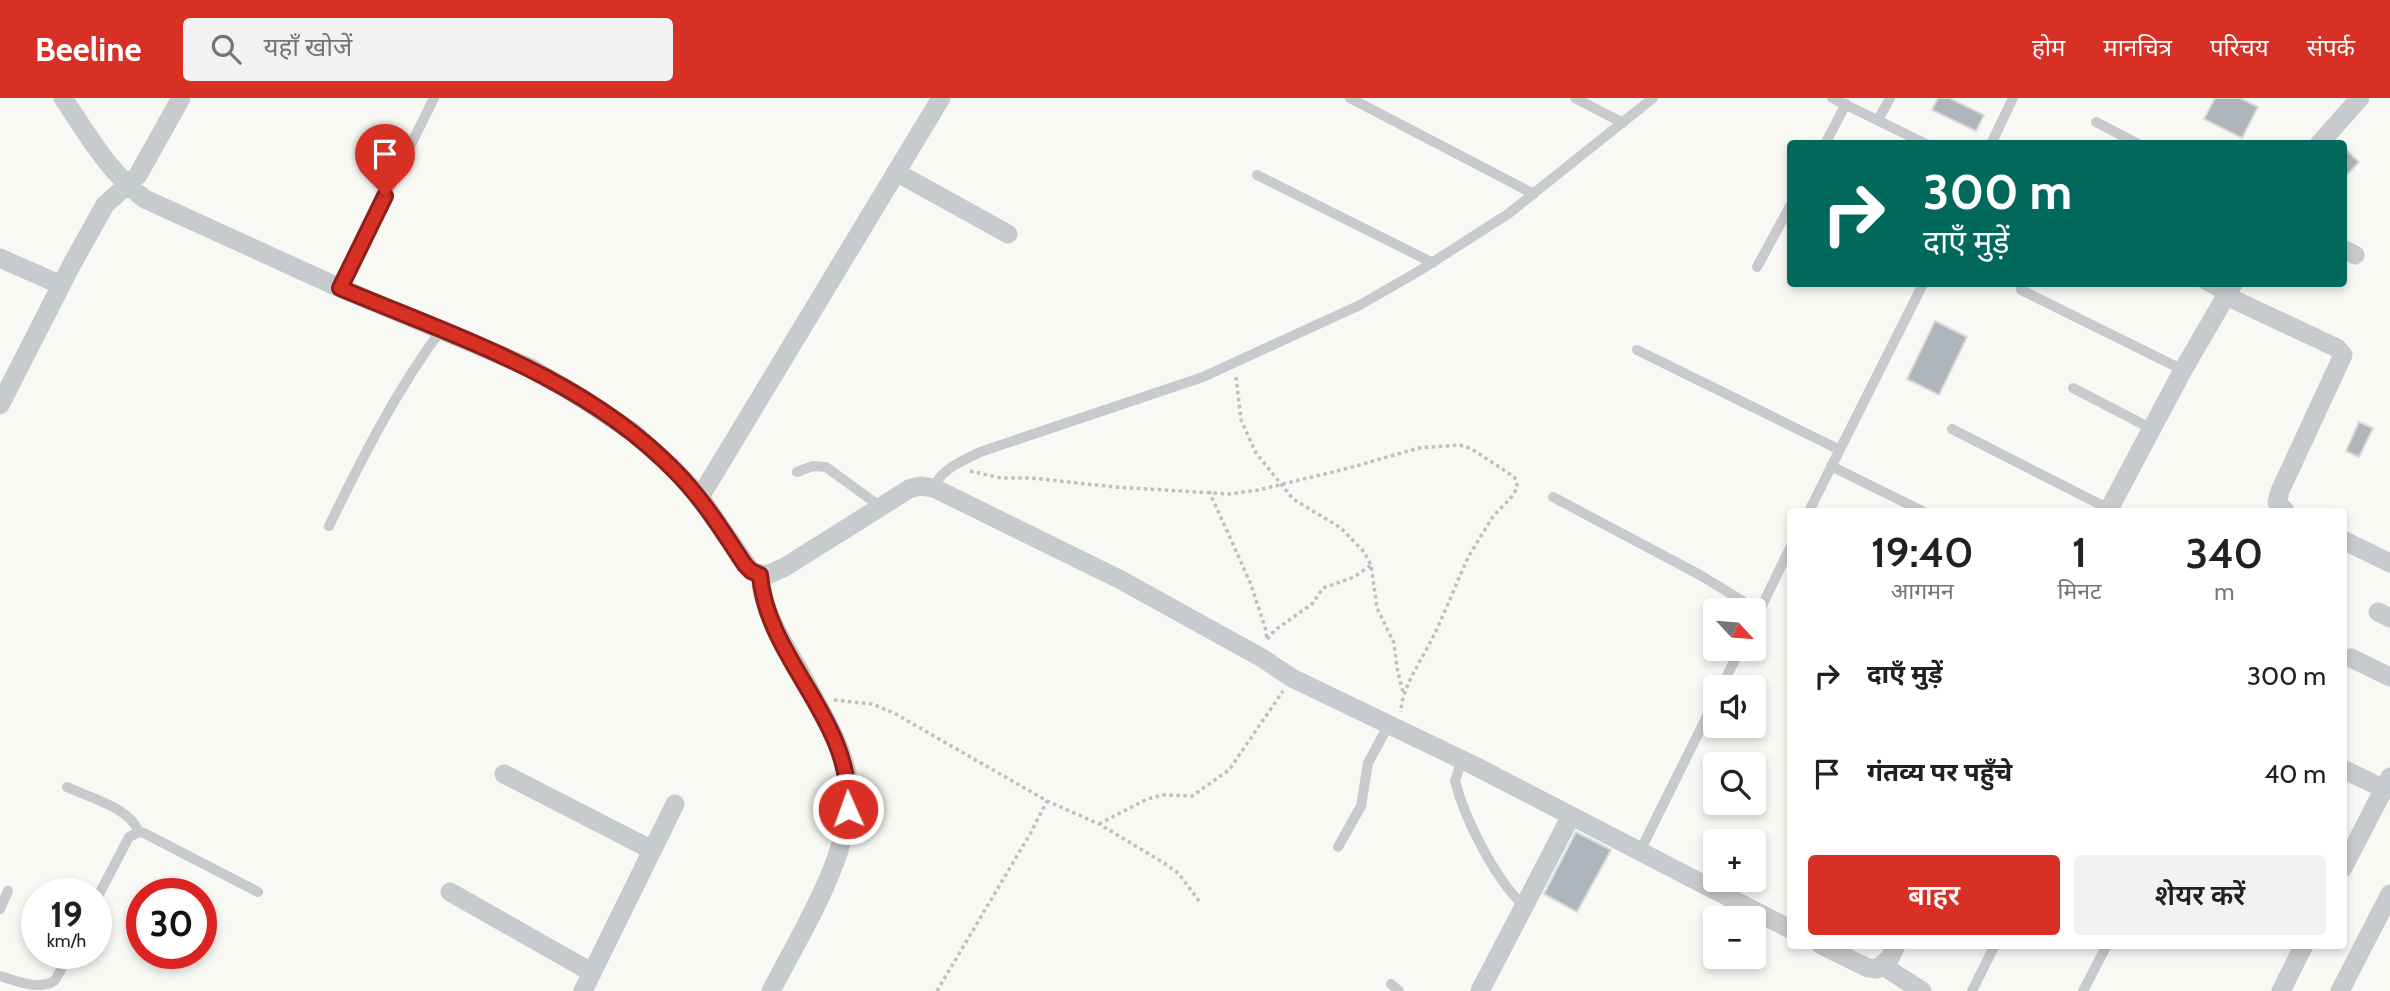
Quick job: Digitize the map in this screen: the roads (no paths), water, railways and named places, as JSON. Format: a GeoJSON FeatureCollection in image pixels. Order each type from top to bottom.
{"type":"FeatureCollection","features":[{"type":"Feature","properties":{"kind":"street"},"geometry":{"type":"LineString","coordinates":[[63,98],[113,171],[128,187],[160,207],[340,288],[529,367],[634,433],[700,497],[751,571],[767,575],[785,567],[909,489],[920,486],[934,488],[1264,649],[1292,678],[1462,760],[1787,927]]}},
{"type":"Feature","properties":{"kind":"street"},"geometry":{"type":"LineString","coordinates":[[2,396],[105,205],[128,187],[145,165],[181,98]]}},
{"type":"Feature","properties":{"kind":"street"},"geometry":{"type":"LineString","coordinates":[[700,497],[941,98]]}},
{"type":"Feature","properties":{"kind":"street"},"geometry":{"type":"LineString","coordinates":[[2322,140],[2359,98]]}},
{"type":"Feature","properties":{"kind":"street"},"geometry":{"type":"LineString","coordinates":[[896,172],[1008,234]]}},
{"type":"Feature","properties":{"kind":"street"},"geometry":{"type":"LineString","coordinates":[[0,258],[61,285]]}},
{"type":"Feature","properties":{"kind":"street"},"geometry":{"type":"LineString","coordinates":[[2110,508],[2183,370],[2230,290],[2337,348],[2343,355],[2280,491],[2277,502],[2282,508]]}},
{"type":"Feature","properties":{"kind":"street"},"geometry":{"type":"LineString","coordinates":[[2347,542],[2390,563]]}},
{"type":"Feature","properties":{"kind":"street"},"geometry":{"type":"LineString","coordinates":[[760,575],[761,594],[773,628],[814,698],[843,761],[849,788],[843,841],[827,882],[771,991]]}},
{"type":"Feature","properties":{"kind":"street"},"geometry":{"type":"LineString","coordinates":[[2351,658],[2390,677]]}},
{"type":"Feature","properties":{"kind":"street"},"geometry":{"type":"LineString","coordinates":[[2347,770],[2387,783],[2347,860]]}},
{"type":"Feature","properties":{"kind":"street"},"geometry":{"type":"LineString","coordinates":[[504,774],[652,850]]}},
{"type":"Feature","properties":{"kind":"street"},"geometry":{"type":"LineString","coordinates":[[583,991],[675,804]]}},
{"type":"Feature","properties":{"kind":"street"},"geometry":{"type":"LineString","coordinates":[[1480,991],[1571,816]]}},
{"type":"Feature","properties":{"kind":"street"},"geometry":{"type":"LineString","coordinates":[[450,892],[591,972]]}},
{"type":"Feature","properties":{"kind":"street"},"geometry":{"type":"LineString","coordinates":[[2340,991],[2390,894]]}},
{"type":"Feature","properties":{"kind":"street"},"geometry":{"type":"LineString","coordinates":[[1829,949],[1868,968],[1877,969],[1883,966],[1894,949]]}},
{"type":"Feature","properties":{"kind":"street"},"geometry":{"type":"LineString","coordinates":[[2281,991],[2302,949]]}},
{"type":"Feature","properties":{"kind":"street"},"geometry":{"type":"LineString","coordinates":[[1883,966],[1922,991]]}},
{"type":"Feature","properties":{"kind":"lane"},"geometry":{"type":"LineString","coordinates":[[340,288],[434,98]]}},
{"type":"Feature","properties":{"kind":"lane"},"geometry":{"type":"LineString","coordinates":[[1350,98],[1534,194]]}},
{"type":"Feature","properties":{"kind":"lane"},"geometry":{"type":"LineString","coordinates":[[1575,98],[1623,123]]}},
{"type":"Feature","properties":{"kind":"lane"},"geometry":{"type":"LineString","coordinates":[[934,488],[937,478],[980,453],[1178,387],[1360,305],[1433,262],[1534,194],[1653,98]]}},
{"type":"Feature","properties":{"kind":"lane"},"geometry":{"type":"LineString","coordinates":[[1832,98],[1918,140]]}},
{"type":"Feature","properties":{"kind":"lane"},"geometry":{"type":"LineString","coordinates":[[1878,120],[1890,98]]}},
{"type":"Feature","properties":{"kind":"lane"},"geometry":{"type":"LineString","coordinates":[[1993,140],[2013,98]]}},
{"type":"Feature","properties":{"kind":"lane"},"geometry":{"type":"LineString","coordinates":[[1827,140],[1846,104]]}},
{"type":"Feature","properties":{"kind":"lane"},"geometry":{"type":"LineString","coordinates":[[2096,122],[2130,140]]}},
{"type":"Feature","properties":{"kind":"lane"},"geometry":{"type":"LineString","coordinates":[[1257,175],[1433,262]]}},
{"type":"Feature","properties":{"kind":"lane"},"geometry":{"type":"LineString","coordinates":[[1757,267],[1787,212]]}},
{"type":"Feature","properties":{"kind":"lane"},"geometry":{"type":"LineString","coordinates":[[1810,508],[1922,287]]}},
{"type":"Feature","properties":{"kind":"lane"},"geometry":{"type":"LineString","coordinates":[[2021,290],[2183,370]]}},
{"type":"Feature","properties":{"kind":"lane"},"geometry":{"type":"LineString","coordinates":[[329,526],[405,382],[441,330]]}},
{"type":"Feature","properties":{"kind":"lane"},"geometry":{"type":"LineString","coordinates":[[1637,351],[1840,450]]}},
{"type":"Feature","properties":{"kind":"lane"},"geometry":{"type":"LineString","coordinates":[[2073,388],[2152,429]]}},
{"type":"Feature","properties":{"kind":"lane"},"geometry":{"type":"LineString","coordinates":[[1952,429],[2105,508]]}},
{"type":"Feature","properties":{"kind":"lane"},"geometry":{"type":"LineString","coordinates":[[797,472],[813,466],[826,467],[881,507]]}},
{"type":"Feature","properties":{"kind":"lane"},"geometry":{"type":"LineString","coordinates":[[1831,466],[1917,508]]}},
{"type":"Feature","properties":{"kind":"lane"},"geometry":{"type":"LineString","coordinates":[[1553,497],[1738,598]]}},
{"type":"Feature","properties":{"kind":"lane"},"geometry":{"type":"LineString","coordinates":[[1765,598],[1787,554]]}},
{"type":"Feature","properties":{"kind":"lane"},"geometry":{"type":"LineString","coordinates":[[1640,851],[1703,723]]}},
{"type":"Feature","properties":{"kind":"lane"},"geometry":{"type":"LineString","coordinates":[[1338,847],[1361,806],[1368,763],[1395,729]]}},
{"type":"Feature","properties":{"kind":"lane"},"geometry":{"type":"LineString","coordinates":[[1462,760],[1455,781],[1474,828],[1498,877],[1524,906]]}},
{"type":"Feature","properties":{"kind":"lane"},"geometry":{"type":"LineString","coordinates":[[67,787],[122,812],[136,824],[139,832]]}},
{"type":"Feature","properties":{"kind":"lane"},"geometry":{"type":"LineString","coordinates":[[108,878],[129,837],[139,832],[258,892]]}},
{"type":"Feature","properties":{"kind":"lane"},"geometry":{"type":"LineString","coordinates":[[0,909],[8,891]]}},
{"type":"Feature","properties":{"kind":"lane"},"geometry":{"type":"LineString","coordinates":[[1972,991],[1993,949]]}},
{"type":"Feature","properties":{"kind":"lane"},"geometry":{"type":"LineString","coordinates":[[2083,991],[2105,949]]}},
{"type":"Feature","properties":{"kind":"lane"},"geometry":{"type":"LineString","coordinates":[[0,976],[32,986],[43,986],[54,981],[60,969]]}}]}
